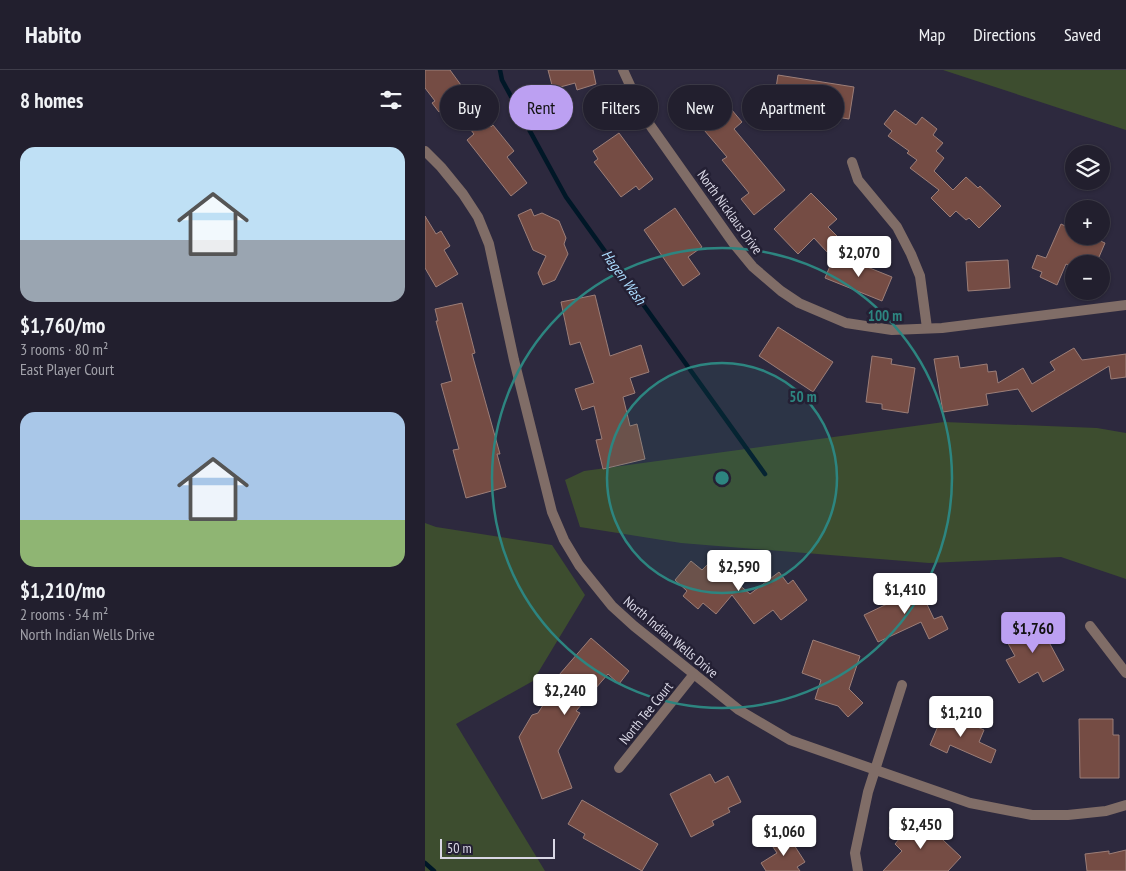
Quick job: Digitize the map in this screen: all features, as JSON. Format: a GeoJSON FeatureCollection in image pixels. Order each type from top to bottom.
{"type":"FeatureCollection","features":[{"type":"Feature","properties":{"kind":"street","name":"North Nicklaus Drive"},"geometry":{"type":"LineString","coordinates":[[623,70],[645,118],[734,244],[753,267],[781,292],[799,303],[846,323],[892,330],[942,328],[1126,305]]}},
{"type":"Feature","properties":{"kind":"street","name":"North Indian Wells Drive"},"geometry":{"type":"LineString","coordinates":[[425,151],[463,194],[478,217],[489,244],[548,499],[564,540],[579,565],[612,606],[634,626],[739,710],[791,740],[970,803],[1032,815],[1068,815],[1106,811],[1126,805]]}},
{"type":"Feature","properties":{"kind":"street"},"geometry":{"type":"LineString","coordinates":[[852,162],[858,180],[897,227],[911,254],[919,276],[927,328]]}},
{"type":"Feature","properties":{"kind":"street"},"geometry":{"type":"LineString","coordinates":[[1090,626],[1126,673]]}},
{"type":"Feature","properties":{"kind":"street","name":"North Tee Court"},"geometry":{"type":"LineString","coordinates":[[619,768],[695,674]]}},
{"type":"Feature","properties":{"kind":"street"},"geometry":{"type":"LineString","coordinates":[[858,871],[855,853],[868,792],[902,685]]}},
{"type":"Feature","properties":{"kind":"green space"},"geometry":{"type":"Polygon","coordinates":[[[943,70],[1126,70],[1126,130],[943,70]]]}},
{"type":"Feature","properties":{"kind":"green space"},"geometry":{"type":"Polygon","coordinates":[[[944,422],[1097,428],[1126,433],[1126,579],[1061,557],[929,563],[681,543],[580,527],[565,480],[584,471],[944,422]]]}},
{"type":"Feature","properties":{"kind":"green space"},"geometry":{"type":"Polygon","coordinates":[[[425,523],[436,527],[552,545],[585,595],[533,681],[456,724],[545,871],[425,871],[425,523]]]}},
{"type":"Feature","properties":{"kind":"building"},"geometry":{"type":"Polygon","coordinates":[[[425,70],[450,70],[461,85],[440,85],[439,112],[432,103],[435,101],[425,88],[425,70]]]}},
{"type":"Feature","properties":{"kind":"building"},"geometry":{"type":"Polygon","coordinates":[[[548,70],[593,70],[596,84],[583,85],[583,88],[577,90],[575,83],[552,85],[548,70]]]}},
{"type":"Feature","properties":{"kind":"building"},"geometry":{"type":"Polygon","coordinates":[[[778,75],[841,85],[776,85],[778,75]]]}},
{"type":"Feature","properties":{"kind":"building"},"geometry":{"type":"Polygon","coordinates":[[[844,85],[854,87],[849,119],[844,118],[844,85]]]}},
{"type":"Feature","properties":{"kind":"building"},"geometry":{"type":"Polygon","coordinates":[[[732,110],[742,122],[734,129],[785,190],[754,215],[741,199],[749,193],[722,160],[727,157],[704,130],[732,130],[732,110]]]}},
{"type":"Feature","properties":{"kind":"building"},"geometry":{"type":"Polygon","coordinates":[[[895,110],[916,125],[922,117],[937,129],[933,135],[943,143],[936,151],[944,158],[934,171],[953,190],[966,177],[978,188],[980,186],[1001,206],[979,228],[969,218],[966,220],[956,211],[950,217],[931,198],[939,190],[910,168],[917,160],[907,153],[909,151],[888,136],[892,131],[884,124],[895,110]]]}},
{"type":"Feature","properties":{"kind":"building"},"geometry":{"type":"Polygon","coordinates":[[[471,130],[497,130],[514,151],[507,157],[527,183],[511,196],[467,140],[474,134],[471,130]]]}},
{"type":"Feature","properties":{"kind":"building"},"geometry":{"type":"Polygon","coordinates":[[[619,133],[653,179],[639,190],[636,186],[621,197],[594,162],[598,159],[593,151],[619,133]]]}},
{"type":"Feature","properties":{"kind":"building"},"geometry":{"type":"Polygon","coordinates":[[[811,193],[837,219],[828,227],[840,239],[827,252],[814,238],[798,254],[774,229],[811,193]]]}},
{"type":"Feature","properties":{"kind":"building"},"geometry":{"type":"Polygon","coordinates":[[[675,208],[702,247],[688,257],[700,274],[683,286],[644,230],[675,208]]]}},
{"type":"Feature","properties":{"kind":"building"},"geometry":{"type":"Polygon","coordinates":[[[531,209],[534,216],[542,213],[559,221],[566,238],[564,244],[568,254],[555,280],[543,285],[538,273],[546,256],[533,250],[518,215],[531,209]]]}},
{"type":"Feature","properties":{"kind":"building"},"geometry":{"type":"Polygon","coordinates":[[[425,216],[436,234],[441,231],[450,246],[444,250],[458,274],[436,287],[425,268],[425,216]]]}},
{"type":"Feature","properties":{"kind":"building"},"geometry":{"type":"Polygon","coordinates":[[[1061,224],[1065,226],[1065,245],[1104,245],[1100,255],[1065,255],[1065,266],[1057,285],[1040,277],[1042,272],[1032,268],[1037,255],[1046,258],[1061,224]]]}},
{"type":"Feature","properties":{"kind":"building"},"geometry":{"type":"Polygon","coordinates":[[[835,254],[892,277],[882,301],[825,278],[835,254]]]}},
{"type":"Feature","properties":{"kind":"building"},"geometry":{"type":"Polygon","coordinates":[[[1008,260],[1010,288],[968,291],[966,262],[1008,260]]]}},
{"type":"Feature","properties":{"kind":"building"},"geometry":{"type":"Polygon","coordinates":[[[595,295],[610,356],[641,345],[649,372],[630,378],[635,393],[623,397],[630,426],[637,424],[645,459],[603,469],[596,440],[602,439],[594,406],[582,410],[575,389],[594,383],[580,342],[570,345],[561,302],[595,295]]]}},
{"type":"Feature","properties":{"kind":"building"},"geometry":{"type":"Polygon","coordinates":[[[462,303],[475,353],[472,354],[500,454],[497,454],[506,487],[466,498],[453,450],[459,449],[441,384],[452,381],[436,321],[438,321],[435,309],[462,303]]]}},
{"type":"Feature","properties":{"kind":"building"},"geometry":{"type":"Polygon","coordinates":[[[778,327],[833,362],[813,392],[759,356],[778,327]]]}},
{"type":"Feature","properties":{"kind":"building"},"geometry":{"type":"Polygon","coordinates":[[[1074,348],[1082,360],[1126,354],[1126,377],[1111,379],[1109,366],[1032,412],[1018,389],[986,394],[988,405],[943,412],[934,359],[958,356],[960,368],[987,364],[988,372],[996,371],[998,383],[1023,368],[1032,384],[1055,370],[1050,362],[1074,348]]]}},
{"type":"Feature","properties":{"kind":"building"},"geometry":{"type":"Polygon","coordinates":[[[872,356],[892,359],[891,364],[915,368],[908,413],[882,409],[882,404],[866,402],[872,356]]]}},
{"type":"Feature","properties":{"kind":"building"},"geometry":{"type":"Polygon","coordinates":[[[691,561],[702,570],[711,561],[750,594],[779,572],[788,584],[793,580],[807,600],[781,620],[773,610],[754,624],[732,595],[716,614],[703,603],[698,609],[683,596],[687,591],[675,580],[691,561]]]}},
{"type":"Feature","properties":{"kind":"building"},"geometry":{"type":"Polygon","coordinates":[[[915,579],[934,619],[942,616],[948,629],[929,639],[921,622],[878,642],[864,615],[906,595],[902,585],[915,579]]]}},
{"type":"Feature","properties":{"kind":"building"},"geometry":{"type":"Polygon","coordinates":[[[1037,620],[1064,670],[1043,682],[1038,672],[1019,683],[1006,660],[1015,656],[1005,638],[1037,620]]]}},
{"type":"Feature","properties":{"kind":"building"},"geometry":{"type":"Polygon","coordinates":[[[591,638],[629,671],[619,684],[608,674],[576,711],[580,713],[558,751],[572,788],[542,799],[519,737],[532,715],[538,713],[547,699],[550,701],[566,681],[559,675],[591,638]]]}},
{"type":"Feature","properties":{"kind":"building"},"geometry":{"type":"Polygon","coordinates":[[[813,640],[860,656],[849,689],[863,703],[848,717],[838,706],[815,699],[821,680],[802,673],[813,640]]]}},
{"type":"Feature","properties":{"kind":"building"},"geometry":{"type":"Polygon","coordinates":[[[944,712],[984,730],[979,742],[996,750],[991,763],[950,745],[947,753],[930,745],[944,712]]]}},
{"type":"Feature","properties":{"kind":"building"},"geometry":{"type":"Polygon","coordinates":[[[1079,719],[1113,719],[1113,735],[1119,735],[1119,778],[1080,778],[1079,719]]]}},
{"type":"Feature","properties":{"kind":"building"},"geometry":{"type":"Polygon","coordinates":[[[710,774],[715,783],[728,776],[741,802],[728,808],[730,812],[712,821],[714,825],[691,837],[670,794],[710,774]]]}},
{"type":"Feature","properties":{"kind":"building"},"geometry":{"type":"Polygon","coordinates":[[[582,800],[658,844],[642,871],[583,838],[585,834],[568,824],[582,800]]]}},
{"type":"Feature","properties":{"kind":"building"},"geometry":{"type":"Polygon","coordinates":[[[899,818],[909,826],[914,820],[922,828],[926,824],[961,857],[948,871],[883,871],[902,851],[895,844],[900,838],[889,828],[899,818]]]}},
{"type":"Feature","properties":{"kind":"building"},"geometry":{"type":"Polygon","coordinates":[[[787,834],[805,862],[797,867],[800,871],[766,871],[761,863],[777,853],[771,844],[787,834]]]}},
{"type":"Feature","properties":{"kind":"building"},"geometry":{"type":"Polygon","coordinates":[[[1126,850],[1126,871],[1087,871],[1085,854],[1109,851],[1109,854],[1126,850]]]}},
{"type":"Feature","properties":{"kind":"waterway","name":"Hagen Wash"},"geometry":{"type":"LineString","coordinates":[[500,70],[502,80],[566,197],[765,474]]}},
{"type":"Feature","properties":{"kind":"waterway"},"geometry":{"type":"LineString","coordinates":[[425,863],[434,871]]}}]}
